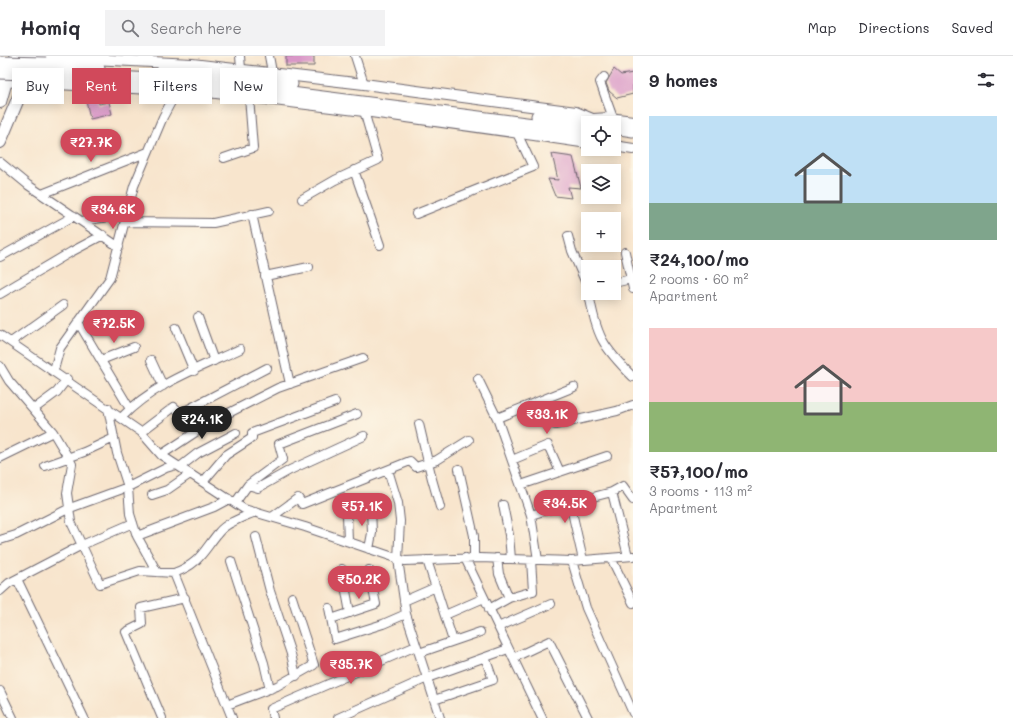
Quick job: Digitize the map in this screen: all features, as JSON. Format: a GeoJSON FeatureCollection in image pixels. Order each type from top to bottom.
{"type":"FeatureCollection","features":[{"type":"Feature","properties":{"kind":"highway"},"geometry":{"type":"LineString","coordinates":[[0,62],[39,68]]}},
{"type":"Feature","properties":{"kind":"highway"},"geometry":{"type":"LineString","coordinates":[[64,69],[167,71],[252,79],[581,119]]}},
{"type":"Feature","properties":{"kind":"highway"},"geometry":{"type":"LineString","coordinates":[[64,71],[206,83],[525,129],[581,132]]}},
{"type":"Feature","properties":{"kind":"highway"},"geometry":{"type":"LineString","coordinates":[[2,78],[12,76]]}},
{"type":"Feature","properties":{"kind":"highway"},"geometry":{"type":"LineString","coordinates":[[621,129],[633,130]]}},
{"type":"Feature","properties":{"kind":"highway"},"geometry":{"type":"LineString","coordinates":[[621,133],[633,139]]}},
{"type":"Feature","properties":{"kind":"main road"},"geometry":{"type":"LineString","coordinates":[[0,102],[2,78],[21,57]]}},
{"type":"Feature","properties":{"kind":"main road"},"geometry":{"type":"LineString","coordinates":[[21,57],[23,68]]}},
{"type":"Feature","properties":{"kind":"main road"},"geometry":{"type":"LineString","coordinates":[[0,142],[16,104]]}},
{"type":"Feature","properties":{"kind":"street"},"geometry":{"type":"LineString","coordinates":[[240,56],[241,68]]}},
{"type":"Feature","properties":{"kind":"street"},"geometry":{"type":"LineString","coordinates":[[269,56],[271,68]]}},
{"type":"Feature","properties":{"kind":"street"},"geometry":{"type":"LineString","coordinates":[[0,57],[136,58],[231,68]]}},
{"type":"Feature","properties":{"kind":"street"},"geometry":{"type":"LineString","coordinates":[[358,57],[364,84]]}},
{"type":"Feature","properties":{"kind":"street"},"geometry":{"type":"LineString","coordinates":[[277,73],[364,84],[581,119]]}},
{"type":"Feature","properties":{"kind":"street"},"geometry":{"type":"LineString","coordinates":[[2,78],[12,80]]}},
{"type":"Feature","properties":{"kind":"street"},"geometry":{"type":"LineString","coordinates":[[604,78],[600,82],[606,116]]}},
{"type":"Feature","properties":{"kind":"street"},"geometry":{"type":"LineString","coordinates":[[64,84],[139,87]]}},
{"type":"Feature","properties":{"kind":"street"},"geometry":{"type":"LineString","coordinates":[[277,100],[525,129],[581,141]]}},
{"type":"Feature","properties":{"kind":"street"},"geometry":{"type":"LineString","coordinates":[[54,370],[60,348],[110,278],[134,186],[170,104]]}},
{"type":"Feature","properties":{"kind":"street"},"geometry":{"type":"LineString","coordinates":[[224,158],[253,148],[250,104]]}},
{"type":"Feature","properties":{"kind":"street"},"geometry":{"type":"LineString","coordinates":[[302,199],[354,170],[378,160],[364,111]]}},
{"type":"Feature","properties":{"kind":"street"},"geometry":{"type":"LineString","coordinates":[[621,124],[633,121]]}},
{"type":"Feature","properties":{"kind":"street"},"geometry":{"type":"LineString","coordinates":[[416,214],[533,167],[525,129]]}},
{"type":"Feature","properties":{"kind":"street"},"geometry":{"type":"LineString","coordinates":[[621,138],[633,149]]}},
{"type":"Feature","properties":{"kind":"street"},"geometry":{"type":"LineString","coordinates":[[42,194],[148,152]]}},
{"type":"Feature","properties":{"kind":"street"},"geometry":{"type":"LineString","coordinates":[[0,162],[42,194],[119,247]]}},
{"type":"Feature","properties":{"kind":"street"},"geometry":{"type":"LineString","coordinates":[[354,170],[380,245]]}},
{"type":"Feature","properties":{"kind":"street"},"geometry":{"type":"LineString","coordinates":[[82,221],[126,218],[213,222],[269,210]]}},
{"type":"Feature","properties":{"kind":"street"},"geometry":{"type":"LineString","coordinates":[[252,214],[290,384]]}},
{"type":"Feature","properties":{"kind":"street"},"geometry":{"type":"LineString","coordinates":[[0,257],[74,216]]}},
{"type":"Feature","properties":{"kind":"street"},"geometry":{"type":"LineString","coordinates":[[0,294],[103,235]]}},
{"type":"Feature","properties":{"kind":"street"},"geometry":{"type":"LineString","coordinates":[[568,236],[572,251],[581,272]]}},
{"type":"Feature","properties":{"kind":"street"},"geometry":{"type":"LineString","coordinates":[[625,252],[633,290]]}},
{"type":"Feature","properties":{"kind":"street"},"geometry":{"type":"LineString","coordinates":[[265,276],[309,266]]}},
{"type":"Feature","properties":{"kind":"street"},"geometry":{"type":"LineString","coordinates":[[621,281],[630,279]]}},
{"type":"Feature","properties":{"kind":"street"},"geometry":{"type":"LineString","coordinates":[[591,300],[594,321],[605,347],[633,377]]}},
{"type":"Feature","properties":{"kind":"street"},"geometry":{"type":"LineString","coordinates":[[11,342],[63,305]]}},
{"type":"Feature","properties":{"kind":"street"},"geometry":{"type":"LineString","coordinates":[[198,317],[214,361]]}},
{"type":"Feature","properties":{"kind":"street"},"geometry":{"type":"LineString","coordinates":[[78,322],[130,409]]}},
{"type":"Feature","properties":{"kind":"street"},"geometry":{"type":"LineString","coordinates":[[176,328],[194,371]]}},
{"type":"Feature","properties":{"kind":"street"},"geometry":{"type":"LineString","coordinates":[[0,335],[54,370],[141,432],[161,455],[244,509],[405,561],[465,558],[572,561],[631,556],[612,492]]}},
{"type":"Feature","properties":{"kind":"street"},"geometry":{"type":"LineString","coordinates":[[101,360],[134,347]]}},
{"type":"Feature","properties":{"kind":"street"},"geometry":{"type":"LineString","coordinates":[[121,418],[130,409],[162,386],[240,349]]}},
{"type":"Feature","properties":{"kind":"street"},"geometry":{"type":"LineString","coordinates":[[161,455],[211,422],[290,384],[363,358]]}},
{"type":"Feature","properties":{"kind":"street"},"geometry":{"type":"LineString","coordinates":[[152,360],[162,386]]}},
{"type":"Feature","properties":{"kind":"street"},"geometry":{"type":"LineString","coordinates":[[0,366],[9,381],[53,432],[72,464],[68,493],[71,522],[100,584],[140,571],[174,573],[195,563],[212,544],[220,531],[229,524],[255,512]]}},
{"type":"Feature","properties":{"kind":"street"},"geometry":{"type":"LineString","coordinates":[[141,432],[174,407],[181,413],[267,368]]}},
{"type":"Feature","properties":{"kind":"street"},"geometry":{"type":"LineString","coordinates":[[34,410],[57,392],[66,379]]}},
{"type":"Feature","properties":{"kind":"street"},"geometry":{"type":"LineString","coordinates":[[478,379],[497,418],[531,515],[534,560],[533,591],[509,598],[489,609]]}},
{"type":"Feature","properties":{"kind":"street"},"geometry":{"type":"LineString","coordinates":[[497,418],[574,387]]}},
{"type":"Feature","properties":{"kind":"street"},"geometry":{"type":"LineString","coordinates":[[202,482],[226,455],[252,438],[252,433],[335,402]]}},
{"type":"Feature","properties":{"kind":"street"},"geometry":{"type":"LineString","coordinates":[[555,425],[617,411],[633,405]]}},
{"type":"Feature","properties":{"kind":"street"},"geometry":{"type":"LineString","coordinates":[[108,408],[114,438],[128,487],[130,514],[137,536],[157,572]]}},
{"type":"Feature","properties":{"kind":"street"},"geometry":{"type":"LineString","coordinates":[[137,536],[232,501],[248,485],[283,460],[280,444],[357,414]]}},
{"type":"Feature","properties":{"kind":"street"},"geometry":{"type":"LineString","coordinates":[[419,424],[440,507]]}},
{"type":"Feature","properties":{"kind":"street"},"geometry":{"type":"LineString","coordinates":[[0,458],[53,432]]}},
{"type":"Feature","properties":{"kind":"street"},"geometry":{"type":"LineString","coordinates":[[0,540],[16,535],[70,508],[128,487],[166,468],[178,466],[198,453],[236,433]]}},
{"type":"Feature","properties":{"kind":"street"},"geometry":{"type":"LineString","coordinates":[[248,485],[258,488],[290,470],[364,436]]}},
{"type":"Feature","properties":{"kind":"street"},"geometry":{"type":"LineString","coordinates":[[46,466],[69,458],[114,438]]}},
{"type":"Feature","properties":{"kind":"street"},"geometry":{"type":"LineString","coordinates":[[272,517],[298,498],[302,504],[410,461],[416,467],[438,460],[469,440]]}},
{"type":"Feature","properties":{"kind":"street"},"geometry":{"type":"LineString","coordinates":[[512,460],[548,445],[560,472]]}},
{"type":"Feature","properties":{"kind":"street"},"geometry":{"type":"LineString","coordinates":[[521,485],[607,456]]}},
{"type":"Feature","properties":{"kind":"street"},"geometry":{"type":"LineString","coordinates":[[459,469],[474,536],[474,558]]}},
{"type":"Feature","properties":{"kind":"street"},"geometry":{"type":"LineString","coordinates":[[388,470],[398,503],[400,521],[398,558],[406,614],[440,718]]}},
{"type":"Feature","properties":{"kind":"street"},"geometry":{"type":"LineString","coordinates":[[152,495],[167,490],[190,474]]}},
{"type":"Feature","properties":{"kind":"street"},"geometry":{"type":"LineString","coordinates":[[531,515],[612,492],[623,486],[633,500]]}},
{"type":"Feature","properties":{"kind":"street"},"geometry":{"type":"LineString","coordinates":[[570,503],[583,560]]}},
{"type":"Feature","properties":{"kind":"street"},"geometry":{"type":"LineString","coordinates":[[503,505],[509,535],[511,559]]}},
{"type":"Feature","properties":{"kind":"street"},"geometry":{"type":"LineString","coordinates":[[370,549],[372,533],[371,507]]}},
{"type":"Feature","properties":{"kind":"street"},"geometry":{"type":"LineString","coordinates":[[346,514],[348,542]]}},
{"type":"Feature","properties":{"kind":"street"},"geometry":{"type":"LineString","coordinates":[[0,591],[18,579],[82,545],[133,523]]}},
{"type":"Feature","properties":{"kind":"street"},"geometry":{"type":"LineString","coordinates":[[256,537],[270,591],[291,654],[296,676]]}},
{"type":"Feature","properties":{"kind":"street"},"geometry":{"type":"LineString","coordinates":[[465,558],[542,718]]}},
{"type":"Feature","properties":{"kind":"street"},"geometry":{"type":"LineString","coordinates":[[497,558],[499,574],[509,598]]}},
{"type":"Feature","properties":{"kind":"street"},"geometry":{"type":"LineString","coordinates":[[611,558],[633,604]]}},
{"type":"Feature","properties":{"kind":"street"},"geometry":{"type":"LineString","coordinates":[[427,560],[453,642]]}},
{"type":"Feature","properties":{"kind":"street"},"geometry":{"type":"LineString","coordinates":[[231,561],[264,663],[270,689]]}},
{"type":"Feature","properties":{"kind":"street"},"geometry":{"type":"LineString","coordinates":[[572,561],[586,608],[633,712]]}},
{"type":"Feature","properties":{"kind":"street"},"geometry":{"type":"LineString","coordinates":[[342,569],[350,613]]}},
{"type":"Feature","properties":{"kind":"street"},"geometry":{"type":"LineString","coordinates":[[331,620],[376,604],[369,570]]}},
{"type":"Feature","properties":{"kind":"street"},"geometry":{"type":"LineString","coordinates":[[174,573],[232,718]]}},
{"type":"Feature","properties":{"kind":"street"},"geometry":{"type":"LineString","coordinates":[[18,579],[84,718]]}},
{"type":"Feature","properties":{"kind":"street"},"geometry":{"type":"LineString","coordinates":[[404,601],[436,587]]}},
{"type":"Feature","properties":{"kind":"street"},"geometry":{"type":"LineString","coordinates":[[227,705],[270,689],[314,665],[292,597]]}},
{"type":"Feature","properties":{"kind":"street"},"geometry":{"type":"LineString","coordinates":[[162,718],[126,632],[142,624],[141,608],[185,598]]}},
{"type":"Feature","properties":{"kind":"street"},"geometry":{"type":"LineString","coordinates":[[445,615],[484,598]]}},
{"type":"Feature","properties":{"kind":"street"},"geometry":{"type":"LineString","coordinates":[[498,627],[551,604]]}},
{"type":"Feature","properties":{"kind":"street"},"geometry":{"type":"LineString","coordinates":[[329,608],[335,639],[383,624],[406,614]]}},
{"type":"Feature","properties":{"kind":"street"},"geometry":{"type":"LineString","coordinates":[[273,718],[271,709],[417,649],[453,642],[480,632]]}},
{"type":"Feature","properties":{"kind":"street"},"geometry":{"type":"LineString","coordinates":[[513,658],[549,641],[588,718]]}},
{"type":"Feature","properties":{"kind":"street"},"geometry":{"type":"LineString","coordinates":[[338,718],[427,678],[508,649]]}},
{"type":"Feature","properties":{"kind":"street"},"geometry":{"type":"LineString","coordinates":[[434,700],[493,680],[485,657]]}},
{"type":"Feature","properties":{"kind":"street"},"geometry":{"type":"LineString","coordinates":[[0,691],[13,718]]}},
{"type":"Feature","properties":{"kind":"building"},"geometry":{"type":"Polygon","coordinates":[[[286,56],[314,56],[314,66],[286,66],[286,56]]]}},
{"type":"Feature","properties":{"kind":"building"},"geometry":{"type":"Polygon","coordinates":[[[614,69],[621,75],[633,73],[633,94],[617,98],[609,91],[606,83],[614,69]]]}},
{"type":"Feature","properties":{"kind":"building"},"geometry":{"type":"Polygon","coordinates":[[[87,104],[110,104],[112,114],[90,119],[87,104]]]}},
{"type":"Feature","properties":{"kind":"building"},"geometry":{"type":"Polygon","coordinates":[[[552,154],[573,157],[581,188],[568,187],[571,198],[555,196],[548,179],[558,180],[552,154]]]}}]}
